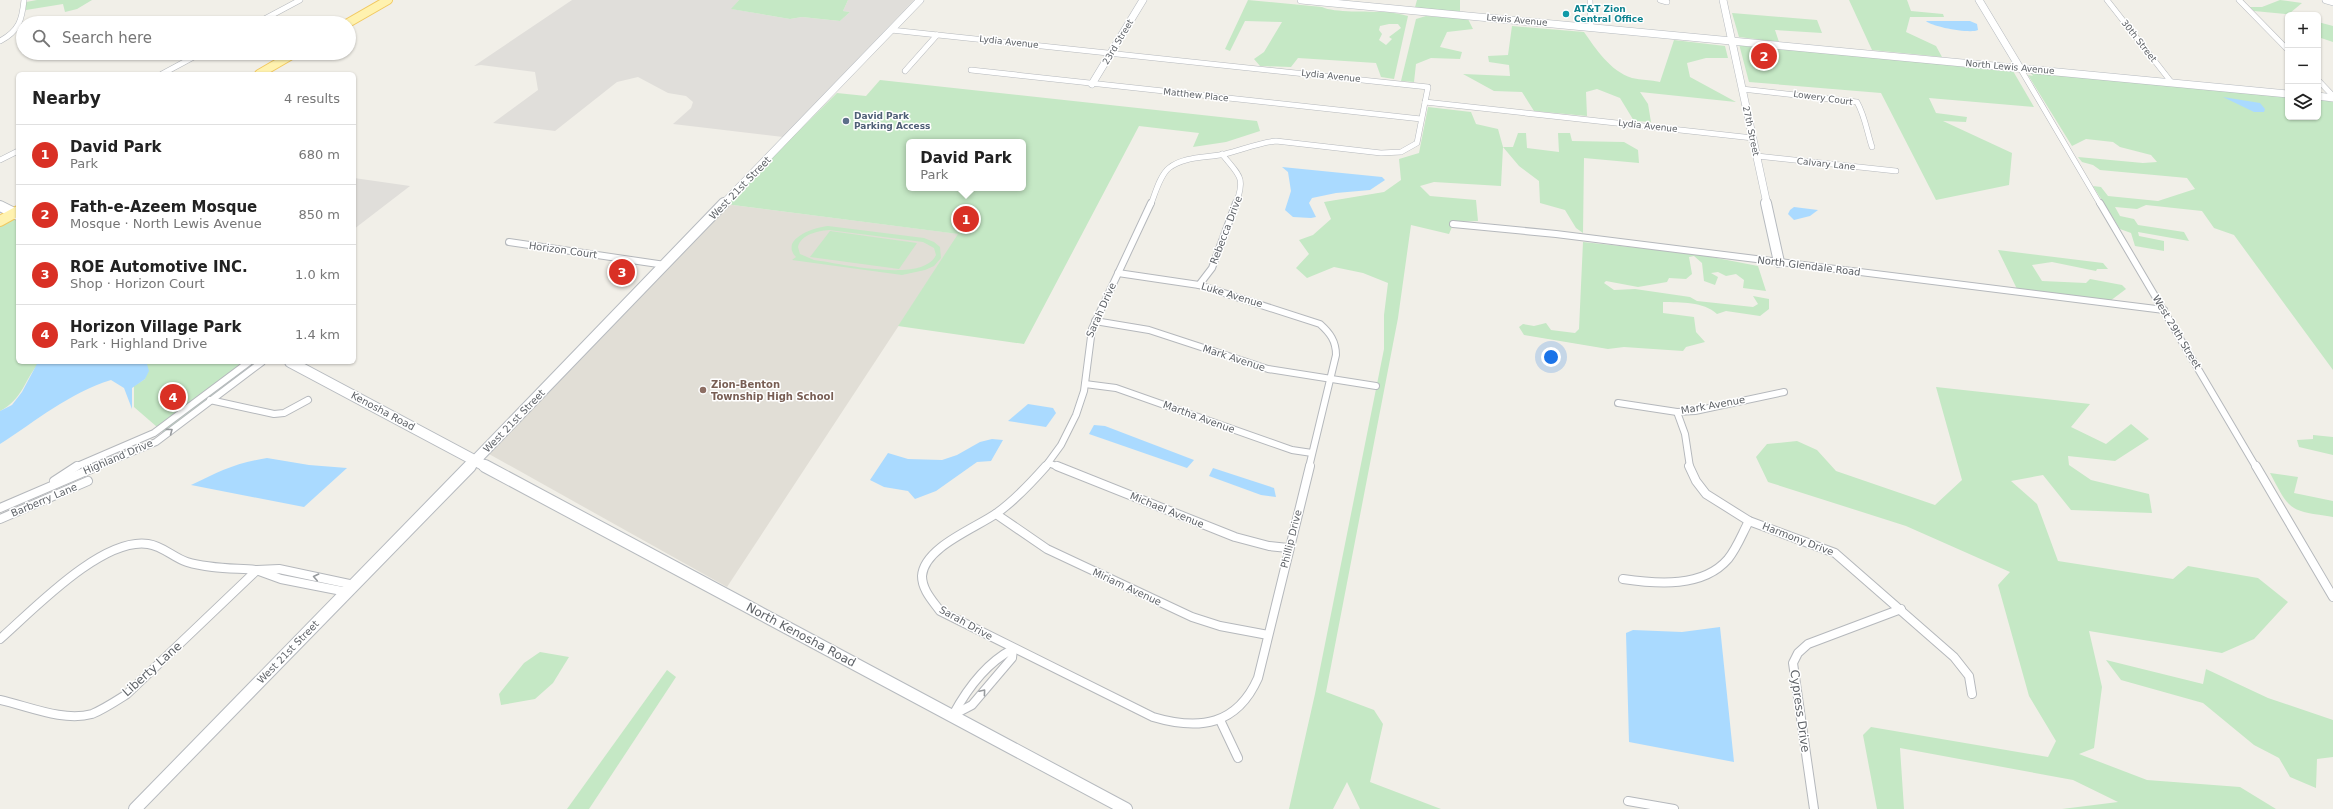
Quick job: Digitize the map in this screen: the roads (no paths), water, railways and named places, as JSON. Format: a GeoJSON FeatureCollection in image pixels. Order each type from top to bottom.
{"type":"FeatureCollection","features":[{"type":"Feature","properties":{"kind":"main road"},"geometry":{"type":"LineString","coordinates":[[356,18],[388,0]]}},
{"type":"Feature","properties":{"kind":"main road"},"geometry":{"type":"LineString","coordinates":[[262,72],[283,60]]}},
{"type":"Feature","properties":{"kind":"main road"},"geometry":{"type":"LineString","coordinates":[[0,221],[16,213]]}},
{"type":"Feature","properties":{"kind":"street"},"geometry":{"type":"LineString","coordinates":[[22,16],[24,0]]}},
{"type":"Feature","properties":{"kind":"street"},"geometry":{"type":"LineString","coordinates":[[270,16],[300,0]]}},
{"type":"Feature","properties":{"kind":"street","name":"West 21st Street"},"geometry":{"type":"LineString","coordinates":[[135,809],[475,461],[920,0]]}},
{"type":"Feature","properties":{"kind":"street","name":"23rd Street"},"geometry":{"type":"LineString","coordinates":[[1092,84],[1143,0]]}},
{"type":"Feature","properties":{"kind":"street","name":"Lewis Avenue"},"geometry":{"type":"LineString","coordinates":[[1301,0],[1415,8],[1591,28],[1732,41]]}},
{"type":"Feature","properties":{"kind":"street"},"geometry":{"type":"LineString","coordinates":[[1590,0],[1591,28]]}},
{"type":"Feature","properties":{"kind":"street"},"geometry":{"type":"LineString","coordinates":[[1660,0],[1667,2]]}},
{"type":"Feature","properties":{"kind":"street","name":"27th Street"},"geometry":{"type":"LineString","coordinates":[[1723,0],[1779,262]]}},
{"type":"Feature","properties":{"kind":"street"},"geometry":{"type":"LineString","coordinates":[[1979,0],[2020,68]]}},
{"type":"Feature","properties":{"kind":"street","name":"30th Street"},"geometry":{"type":"LineString","coordinates":[[2107,0],[2172,83]]}},
{"type":"Feature","properties":{"kind":"street"},"geometry":{"type":"LineString","coordinates":[[2239,0],[2286,48]]}},
{"type":"Feature","properties":{"kind":"street"},"geometry":{"type":"LineString","coordinates":[[2326,0],[2333,2]]}},
{"type":"Feature","properties":{"kind":"street","name":"Lydia Avenue"},"geometry":{"type":"LineString","coordinates":[[892,30],[1423,86],[1428,88],[1425,102],[1753,138]]}},
{"type":"Feature","properties":{"kind":"street"},"geometry":{"type":"LineString","coordinates":[[0,41],[16,32]]}},
{"type":"Feature","properties":{"kind":"street"},"geometry":{"type":"LineString","coordinates":[[905,71],[937,35]]}},
{"type":"Feature","properties":{"kind":"street","name":"North Lewis Avenue"},"geometry":{"type":"LineString","coordinates":[[1732,41],[2285,94]]}},
{"type":"Feature","properties":{"kind":"street"},"geometry":{"type":"LineString","coordinates":[[166,72],[188,60]]}},
{"type":"Feature","properties":{"kind":"street","name":"West 29th Street"},"geometry":{"type":"LineString","coordinates":[[2020,68],[2333,597]]}},
{"type":"Feature","properties":{"kind":"street","name":"Matthew Place"},"geometry":{"type":"LineString","coordinates":[[971,70],[1421,119]]}},
{"type":"Feature","properties":{"kind":"street"},"geometry":{"type":"LineString","coordinates":[[2321,83],[2333,97]]}},
{"type":"Feature","properties":{"kind":"street","name":"Lowery Court"},"geometry":{"type":"LineString","coordinates":[[1742,89],[1857,102],[1863,113],[1864,125],[1872,147]]}},
{"type":"Feature","properties":{"kind":"street"},"geometry":{"type":"LineString","coordinates":[[2321,96],[2333,97]]}},
{"type":"Feature","properties":{"kind":"street"},"geometry":{"type":"LineString","coordinates":[[1421,119],[1425,102]]}},
{"type":"Feature","properties":{"kind":"street","name":"Sarah Drive"},"geometry":{"type":"LineString","coordinates":[[1013,649],[940,611],[931,601],[923,588],[922,572],[929,558],[941,545],[996,514],[1015,498],[1048,463],[1074,419],[1085,384],[1086,348],[1095,321],[1167,169],[1183,160],[1222,154],[1261,142],[1276,141],[1382,153],[1401,152],[1411,148],[1417,143],[1421,119]]}},
{"type":"Feature","properties":{"kind":"street"},"geometry":{"type":"LineString","coordinates":[[0,160],[16,152]]}},
{"type":"Feature","properties":{"kind":"street","name":"Rebecca Drive"},"geometry":{"type":"LineString","coordinates":[[1199,285],[1212,268],[1242,187],[1242,180],[1222,154]]}},
{"type":"Feature","properties":{"kind":"street"},"geometry":{"type":"LineString","coordinates":[[1176,156],[1183,160]]}},
{"type":"Feature","properties":{"kind":"street","name":"Calvary Lane"},"geometry":{"type":"LineString","coordinates":[[1757,156],[1896,171]]}},
{"type":"Feature","properties":{"kind":"street"},"geometry":{"type":"LineString","coordinates":[[0,206],[16,213]]}},
{"type":"Feature","properties":{"kind":"street","name":"North Glendale Road"},"geometry":{"type":"LineString","coordinates":[[1453,224],[1779,262],[2164,310]]}},
{"type":"Feature","properties":{"kind":"street","name":"Horizon Court"},"geometry":{"type":"LineString","coordinates":[[509,242],[665,265]]}},
{"type":"Feature","properties":{"kind":"street","name":"Luke Avenue"},"geometry":{"type":"LineString","coordinates":[[1118,273],[1199,285],[1320,324],[1331,333],[1336,342]]}},
{"type":"Feature","properties":{"kind":"street","name":"Mark Avenue"},"geometry":{"type":"LineString","coordinates":[[1095,321],[1149,330],[1268,369],[1376,386]]}},
{"type":"Feature","properties":{"kind":"street","name":"Phillip Drive"},"geometry":{"type":"LineString","coordinates":[[1013,649],[1153,717],[1169,723],[1189,726],[1220,720],[1232,713],[1254,692],[1288,548],[1331,379],[1336,342]]}},
{"type":"Feature","properties":{"kind":"street","name":"Highland Drive"},"geometry":{"type":"LineString","coordinates":[[46,487],[79,465],[154,433],[246,364]]}},
{"type":"Feature","properties":{"kind":"street","name":"Highland Drive"},"geometry":{"type":"LineString","coordinates":[[0,508],[46,487],[156,442],[259,364]]}},
{"type":"Feature","properties":{"kind":"street","name":"Kenosha Road"},"geometry":{"type":"LineString","coordinates":[[294,364],[475,461]]}},
{"type":"Feature","properties":{"kind":"street","name":"Martha Avenue"},"geometry":{"type":"LineString","coordinates":[[1085,384],[1116,388],[1292,450],[1312,453]]}},
{"type":"Feature","properties":{"kind":"street","name":"Mark Avenue"},"geometry":{"type":"LineString","coordinates":[[1618,403],[1677,412],[1695,411],[1784,392]]}},
{"type":"Feature","properties":{"kind":"street"},"geometry":{"type":"LineString","coordinates":[[210,400],[274,414],[284,413],[308,400]]}},
{"type":"Feature","properties":{"kind":"street","name":"Harmony Drive"},"geometry":{"type":"LineString","coordinates":[[1677,412],[1684,434],[1689,466],[1696,481],[1706,494],[1716,502],[1749,521],[1835,553],[1901,609],[1954,657],[1969,676],[1972,694]]}},
{"type":"Feature","properties":{"kind":"street","name":"North Kenosha Road"},"geometry":{"type":"LineString","coordinates":[[475,461],[953,715],[1126,809]]}},
{"type":"Feature","properties":{"kind":"street","name":"Michael Avenue"},"geometry":{"type":"LineString","coordinates":[[1048,463],[1235,537],[1268,546],[1288,548]]}},
{"type":"Feature","properties":{"kind":"street","name":"Barberry Lane"},"geometry":{"type":"LineString","coordinates":[[0,518],[88,481]]}},
{"type":"Feature","properties":{"kind":"street","name":"Miriam Avenue"},"geometry":{"type":"LineString","coordinates":[[996,514],[1046,549],[1192,617],[1220,626],[1268,635]]}},
{"type":"Feature","properties":{"kind":"street"},"geometry":{"type":"LineString","coordinates":[[1623,580],[1649,583],[1674,582],[1696,578],[1719,567],[1732,553],[1749,521]]}},
{"type":"Feature","properties":{"kind":"street"},"geometry":{"type":"LineString","coordinates":[[0,639],[90,562],[108,552],[131,544],[148,544],[187,562],[257,570],[281,579],[350,589]]}},
{"type":"Feature","properties":{"kind":"street","name":"Liberty Lane"},"geometry":{"type":"LineString","coordinates":[[0,700],[70,716],[86,714],[102,709],[127,694],[257,570]]}},
{"type":"Feature","properties":{"kind":"street","name":"Cypress Drive"},"geometry":{"type":"LineString","coordinates":[[1814,809],[1793,663],[1798,653],[1808,644],[1901,609]]}},
{"type":"Feature","properties":{"kind":"street"},"geometry":{"type":"LineString","coordinates":[[953,715],[972,705],[1012,658],[1013,649]]}},
{"type":"Feature","properties":{"kind":"street"},"geometry":{"type":"LineString","coordinates":[[1220,720],[1238,758]]}},
{"type":"Feature","properties":{"kind":"street"},"geometry":{"type":"LineString","coordinates":[[1628,801],[1674,809]]}},
{"type":"Feature","properties":{"kind":"water"},"geometry":{"type":"Polygon","coordinates":[[[1926,21],[1970,21],[1977,24],[1978,30],[1968,31],[1952,29],[1936,26],[1926,21]]]}},
{"type":"Feature","properties":{"kind":"water"},"geometry":{"type":"Polygon","coordinates":[[[2223,97],[2260,103],[2265,109],[2264,112],[2254,112],[2223,97]]]}},
{"type":"Feature","properties":{"kind":"water"},"geometry":{"type":"Polygon","coordinates":[[[1282,167],[1382,177],[1385,180],[1370,190],[1336,193],[1312,198],[1309,203],[1316,217],[1293,217],[1285,210],[1291,191],[1288,172],[1282,167]]]}},
{"type":"Feature","properties":{"kind":"water"},"geometry":{"type":"Polygon","coordinates":[[[1794,207],[1818,210],[1810,216],[1794,220],[1788,214],[1794,207]]]}},
{"type":"Feature","properties":{"kind":"water"},"geometry":{"type":"Polygon","coordinates":[[[37,364],[147,364],[149,371],[145,379],[132,388],[132,409],[124,388],[111,380],[81,392],[67,400],[0,444],[0,411],[12,405],[22,392],[37,364]]]}},
{"type":"Feature","properties":{"kind":"water"},"geometry":{"type":"Polygon","coordinates":[[[1028,404],[1053,408],[1056,413],[1046,427],[1008,421],[1028,404]]]}},
{"type":"Feature","properties":{"kind":"water"},"geometry":{"type":"Polygon","coordinates":[[[1094,425],[1105,426],[1194,460],[1187,468],[1089,434],[1094,425]]]}},
{"type":"Feature","properties":{"kind":"water"},"geometry":{"type":"Polygon","coordinates":[[[992,439],[1003,440],[991,461],[977,462],[936,491],[915,499],[908,491],[884,487],[870,480],[888,453],[908,459],[942,460],[957,455],[980,442],[992,439]]]}},
{"type":"Feature","properties":{"kind":"water"},"geometry":{"type":"Polygon","coordinates":[[[267,458],[309,465],[347,468],[304,507],[191,485],[228,468],[246,462],[267,458]]]}},
{"type":"Feature","properties":{"kind":"water"},"geometry":{"type":"Polygon","coordinates":[[[1213,468],[1274,488],[1276,497],[1261,495],[1209,476],[1213,468]]]}},
{"type":"Feature","properties":{"kind":"water"},"geometry":{"type":"Polygon","coordinates":[[[1720,627],[1734,762],[1629,742],[1626,633],[1633,630],[1682,632],[1720,627]]]}},
{"type":"Feature","properties":{"kind":"place","name":"AT&T Zion Central Office"},"geometry":{"type":"Point","coordinates":[1566,14]}},
{"type":"Feature","properties":{"kind":"place","name":"Fath-e-Azeem Mosque"},"geometry":{"type":"Point","coordinates":[1764,56]}},
{"type":"Feature","properties":{"kind":"place","name":"David Park Parking Access"},"geometry":{"type":"Point","coordinates":[846,121]}},
{"type":"Feature","properties":{"kind":"place","name":"David Park"},"geometry":{"type":"Point","coordinates":[966,219]}},
{"type":"Feature","properties":{"kind":"place","name":"ROE Automotive INC."},"geometry":{"type":"Point","coordinates":[622,272]}},
{"type":"Feature","properties":{"kind":"place","name":"Zion-Benton Township High School"},"geometry":{"type":"Point","coordinates":[703,390]}},
{"type":"Feature","properties":{"kind":"place","name":"Horizon Village Park"},"geometry":{"type":"Point","coordinates":[173,397]}}]}
